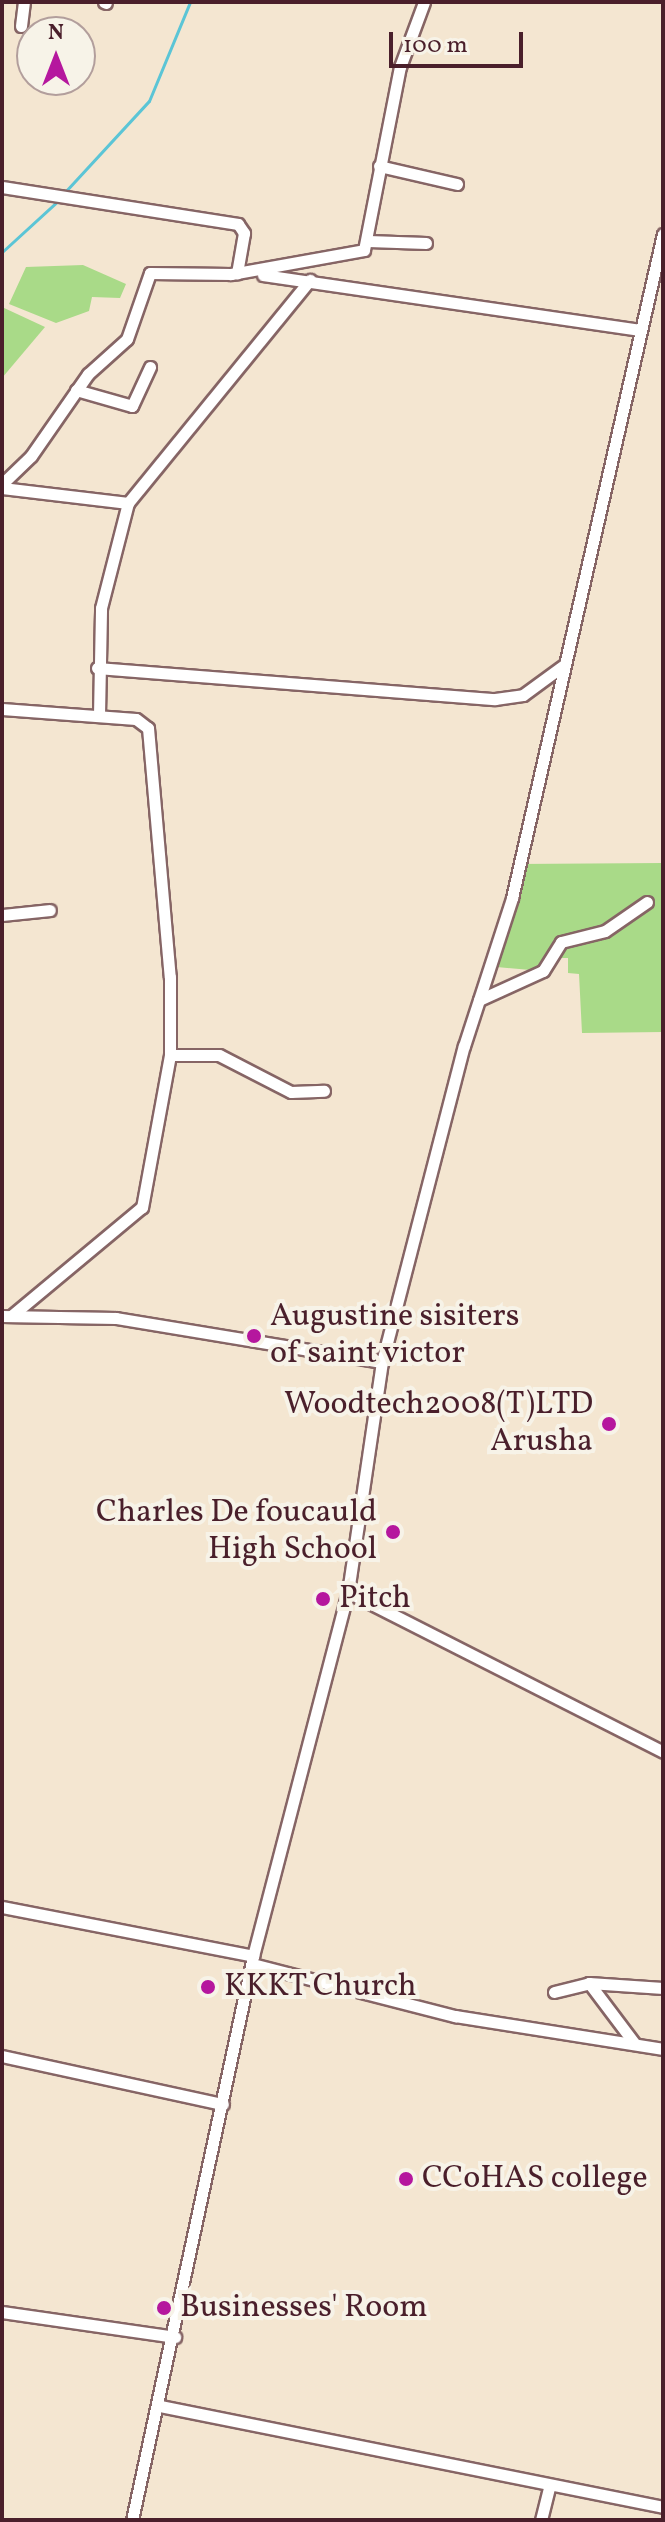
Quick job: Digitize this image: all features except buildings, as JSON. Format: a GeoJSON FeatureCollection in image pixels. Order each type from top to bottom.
{"type":"FeatureCollection","features":[{"type":"Feature","properties":{"kind":"street"},"geometry":{"type":"LineString","coordinates":[[240,273],[351,258],[368,241],[379,166],[400,67],[424,2]]}},
{"type":"Feature","properties":{"kind":"street"},"geometry":{"type":"LineString","coordinates":[[379,166],[457,184]]}},
{"type":"Feature","properties":{"kind":"street"},"geometry":{"type":"LineString","coordinates":[[2,187],[238,224],[244,233],[240,273]]}},
{"type":"Feature","properties":{"kind":"street"},"geometry":{"type":"LineString","coordinates":[[132,2520],[175,2337],[252,1960],[348,1592],[382,1362],[479,1000],[512,898],[663,234]]}},
{"type":"Feature","properties":{"kind":"street"},"geometry":{"type":"LineString","coordinates":[[368,241],[426,243]]}},
{"type":"Feature","properties":{"kind":"street"},"geometry":{"type":"LineString","coordinates":[[2,486],[31,456],[76,390],[127,339],[150,273],[240,273],[310,280],[640,330]]}},
{"type":"Feature","properties":{"kind":"street"},"geometry":{"type":"LineString","coordinates":[[99,715],[97,668],[106,580],[128,503],[310,280]]}},
{"type":"Feature","properties":{"kind":"street"},"geometry":{"type":"LineString","coordinates":[[76,390],[132,406],[150,367]]}},
{"type":"Feature","properties":{"kind":"street"},"geometry":{"type":"LineString","coordinates":[[2,486],[128,503]]}},
{"type":"Feature","properties":{"kind":"street"},"geometry":{"type":"LineString","coordinates":[[97,668],[495,699],[523,695],[565,665]]}},
{"type":"Feature","properties":{"kind":"street"},"geometry":{"type":"LineString","coordinates":[[2,709],[99,715],[148,728],[170,1055],[140,1211],[6,1316]]}},
{"type":"Feature","properties":{"kind":"street"},"geometry":{"type":"LineString","coordinates":[[479,1000],[543,971],[561,942],[605,931],[647,902]]}},
{"type":"Feature","properties":{"kind":"street"},"geometry":{"type":"LineString","coordinates":[[2,915],[50,910]]}},
{"type":"Feature","properties":{"kind":"street"},"geometry":{"type":"LineString","coordinates":[[170,1055],[219,1055],[291,1092],[324,1091]]}},
{"type":"Feature","properties":{"kind":"street"},"geometry":{"type":"LineString","coordinates":[[6,1316],[116,1318],[382,1362]]}},
{"type":"Feature","properties":{"kind":"street"},"geometry":{"type":"LineString","coordinates":[[348,1592],[663,1752]]}},
{"type":"Feature","properties":{"kind":"street"},"geometry":{"type":"LineString","coordinates":[[2,1907],[252,1960],[455,2016],[663,2049]]}},
{"type":"Feature","properties":{"kind":"street"},"geometry":{"type":"LineString","coordinates":[[589,1983],[635,2044]]}},
{"type":"Feature","properties":{"kind":"street"},"geometry":{"type":"LineString","coordinates":[[554,1992],[589,1983],[663,1988]]}},
{"type":"Feature","properties":{"kind":"street"},"geometry":{"type":"LineString","coordinates":[[2,2056],[223,2104]]}},
{"type":"Feature","properties":{"kind":"street"},"geometry":{"type":"LineString","coordinates":[[2,2312],[175,2337]]}},
{"type":"Feature","properties":{"kind":"street"},"geometry":{"type":"LineString","coordinates":[[160,2406],[549,2487],[663,2507]]}},
{"type":"Feature","properties":{"kind":"street"},"geometry":{"type":"LineString","coordinates":[[541,2520],[549,2487]]}},
{"type":"Feature","properties":{"kind":"green space"},"geometry":{"type":"Polygon","coordinates":[[[83,265],[126,284],[120,298],[92,297],[89,311],[56,323],[9,304],[26,267],[83,265]]]}},
{"type":"Feature","properties":{"kind":"green space"},"geometry":{"type":"Polygon","coordinates":[[[2,307],[45,327],[2,378],[2,307]]]}},
{"type":"Feature","properties":{"kind":"green space"},"geometry":{"type":"Polygon","coordinates":[[[663,863],[663,1032],[582,1033],[579,974],[568,973],[568,958],[554,958],[553,972],[486,966],[516,864],[663,863]]]}},
{"type":"Feature","properties":{"kind":"waterway"},"geometry":{"type":"LineString","coordinates":[[64,193],[149,101],[190,2]]}},
{"type":"Feature","properties":{"kind":"waterway"},"geometry":{"type":"LineString","coordinates":[[2,252],[60,199]]}},
{"type":"Feature","properties":{"kind":"place","name":"Augustine sisiters of saint victor"},"geometry":{"type":"Point","coordinates":[254,1336]}},
{"type":"Feature","properties":{"kind":"place","name":"Woodtech2008(T)LTD Arusha"},"geometry":{"type":"Point","coordinates":[609,1424]}},
{"type":"Feature","properties":{"kind":"place","name":"Charles De foucauld High School"},"geometry":{"type":"Point","coordinates":[393,1532]}},
{"type":"Feature","properties":{"kind":"place","name":"Pitch"},"geometry":{"type":"Point","coordinates":[323,1599]}},
{"type":"Feature","properties":{"kind":"place","name":"KKKT Church"},"geometry":{"type":"Point","coordinates":[208,1987]}},
{"type":"Feature","properties":{"kind":"place","name":"CCoHAS college"},"geometry":{"type":"Point","coordinates":[406,2179]}},
{"type":"Feature","properties":{"kind":"place","name":"Businesses' Room"},"geometry":{"type":"Point","coordinates":[164,2308]}}]}
